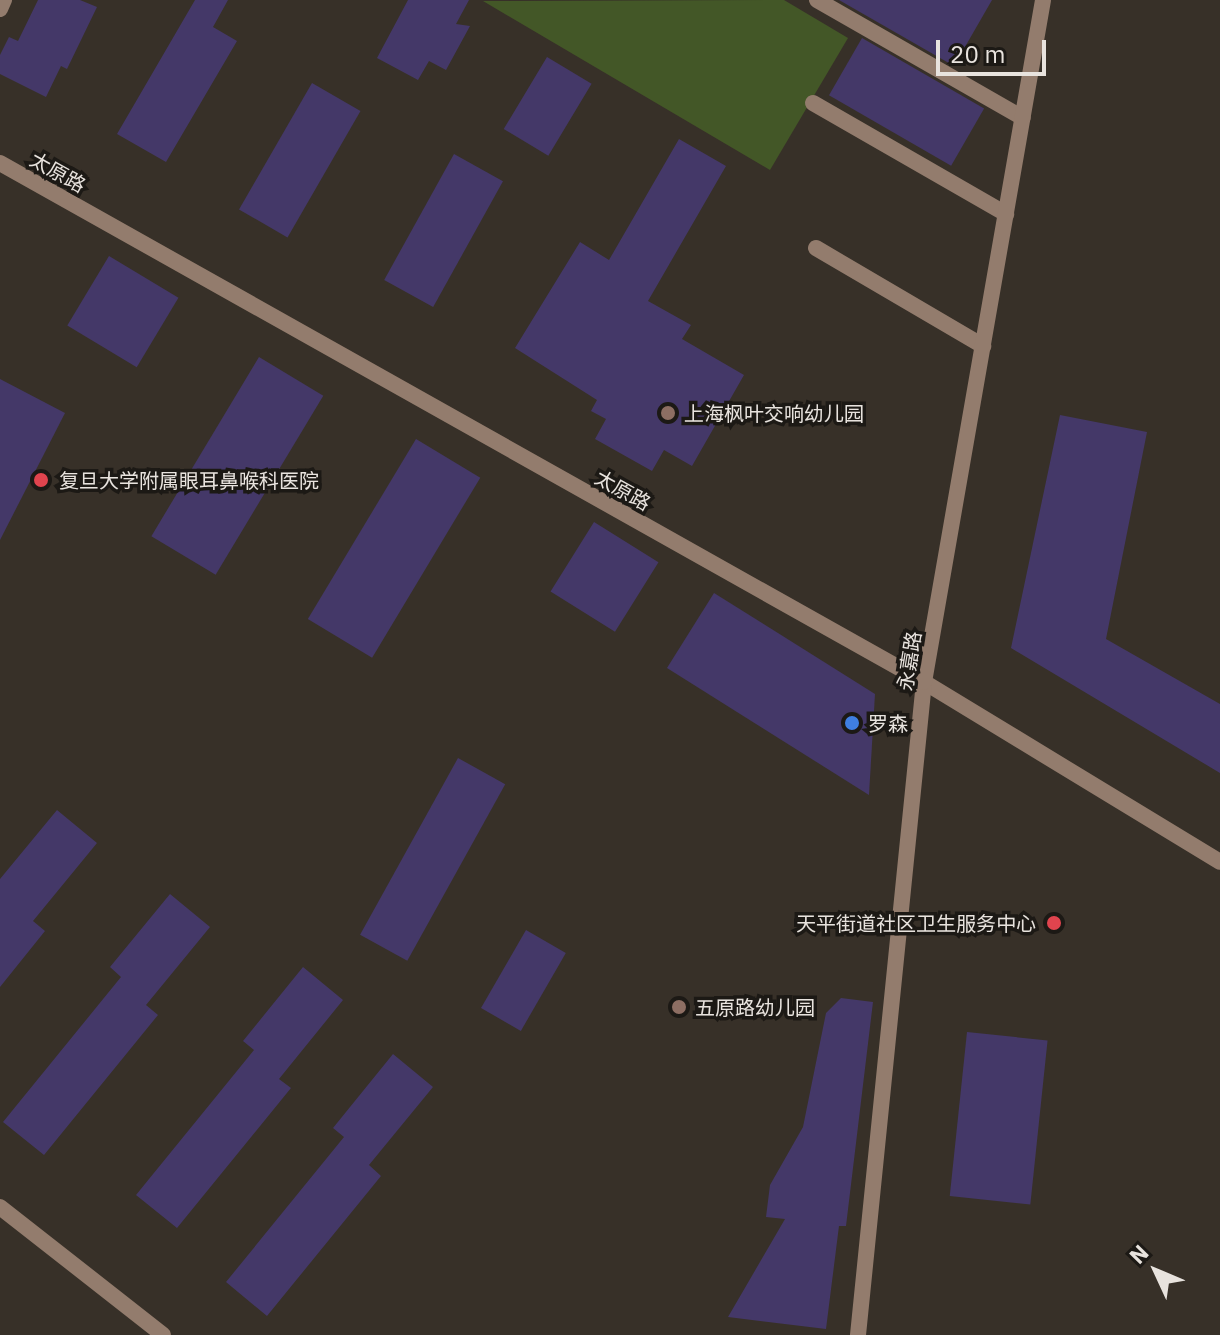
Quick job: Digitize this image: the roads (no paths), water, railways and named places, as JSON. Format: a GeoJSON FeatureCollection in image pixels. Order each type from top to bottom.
{"type":"FeatureCollection","features":[{"type":"Feature","properties":{"kind":"street"},"geometry":{"type":"LineString","coordinates":[[0,9],[4,0]]}},
{"type":"Feature","properties":{"kind":"street"},"geometry":{"type":"LineString","coordinates":[[817,0],[1023,118]]}},
{"type":"Feature","properties":{"kind":"street","name":"永嘉路"},"geometry":{"type":"LineString","coordinates":[[858,1335],[924,682],[1043,0]]}},
{"type":"Feature","properties":{"kind":"street"},"geometry":{"type":"LineString","coordinates":[[813,103],[1006,214]]}},
{"type":"Feature","properties":{"kind":"street","name":"太原路"},"geometry":{"type":"LineString","coordinates":[[0,163],[924,682],[1220,862]]}},
{"type":"Feature","properties":{"kind":"street"},"geometry":{"type":"LineString","coordinates":[[816,248],[983,346]]}},
{"type":"Feature","properties":{"kind":"street"},"geometry":{"type":"LineString","coordinates":[[0,1207],[163,1335]]}},
{"type":"Feature","properties":{"kind":"place","name":"上海枫叶交响幼儿园"},"geometry":{"type":"Point","coordinates":[668,413]}},
{"type":"Feature","properties":{"kind":"place","name":"复旦大学附属眼耳鼻喉科医院"},"geometry":{"type":"Point","coordinates":[41,480]}},
{"type":"Feature","properties":{"kind":"place","name":"罗森"},"geometry":{"type":"Point","coordinates":[852,723]}},
{"type":"Feature","properties":{"kind":"place","name":"天平街道社区卫生服务中心"},"geometry":{"type":"Point","coordinates":[1054,923]}},
{"type":"Feature","properties":{"kind":"place","name":"五原路幼儿园"},"geometry":{"type":"Point","coordinates":[679,1007]}}]}
